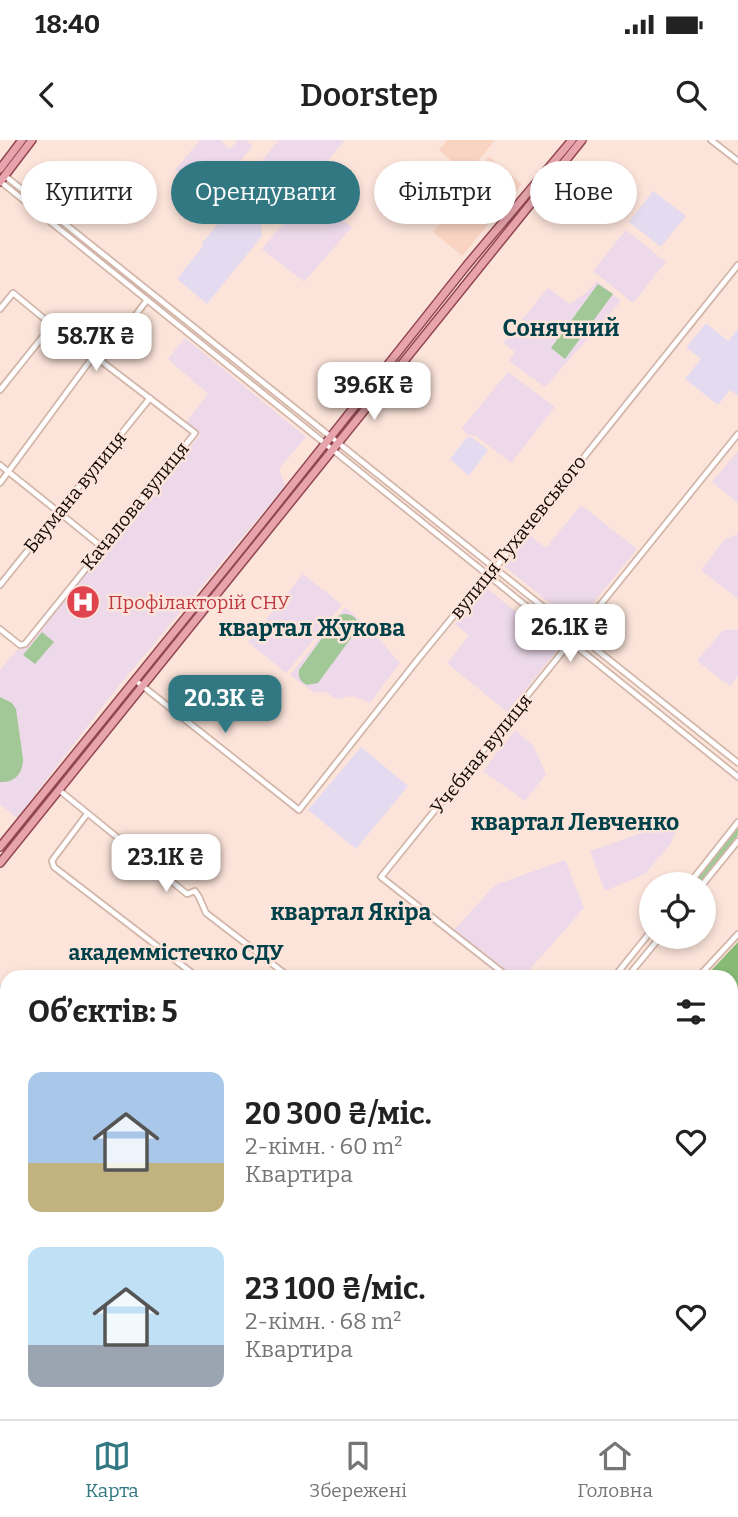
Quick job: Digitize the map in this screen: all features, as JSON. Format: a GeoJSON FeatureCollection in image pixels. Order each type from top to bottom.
{"type":"FeatureCollection","features":[{"type":"Feature","properties":{"kind":"main road"},"geometry":{"type":"LineString","coordinates":[[1,174],[22,140]]}},
{"type":"Feature","properties":{"kind":"main road"},"geometry":{"type":"LineString","coordinates":[[1,174],[32,140]]}},
{"type":"Feature","properties":{"kind":"main road"},"geometry":{"type":"LineString","coordinates":[[0,863],[331,436],[460,274],[572,140]]}},
{"type":"Feature","properties":{"kind":"main road"},"geometry":{"type":"LineString","coordinates":[[0,847],[333,451],[582,140]]}},
{"type":"Feature","properties":{"kind":"main road"},"geometry":{"type":"LineString","coordinates":[[51,784],[58,790]]}},
{"type":"Feature","properties":{"kind":"street"},"geometry":{"type":"LineString","coordinates":[[711,140],[738,162]]}},
{"type":"Feature","properties":{"kind":"street"},"geometry":{"type":"LineString","coordinates":[[1,174],[147,300],[738,777]]}},
{"type":"Feature","properties":{"kind":"street"},"geometry":{"type":"LineString","coordinates":[[1,174],[738,763]]}},
{"type":"Feature","properties":{"kind":"street","name":"вулиця Тухачевського"},"geometry":{"type":"LineString","coordinates":[[139,683],[299,810],[738,265]]}},
{"type":"Feature","properties":{"kind":"street"},"geometry":{"type":"LineString","coordinates":[[0,309],[13,293],[92,358],[101,361],[150,398]]}},
{"type":"Feature","properties":{"kind":"street"},"geometry":{"type":"LineString","coordinates":[[101,361],[147,300]]}},
{"type":"Feature","properties":{"kind":"street"},"geometry":{"type":"LineString","coordinates":[[0,390],[52,325]]}},
{"type":"Feature","properties":{"kind":"street"},"geometry":{"type":"LineString","coordinates":[[0,483],[92,358]]}},
{"type":"Feature","properties":{"kind":"street","name":"Качалова вулиця"},"geometry":{"type":"LineString","coordinates":[[0,629],[23,646],[195,433],[150,398]]}},
{"type":"Feature","properties":{"kind":"street","name":"Баумана вулиця"},"geometry":{"type":"LineString","coordinates":[[0,585],[150,398]]}},
{"type":"Feature","properties":{"kind":"street","name":"Учєбная вулиця"},"geometry":{"type":"LineString","coordinates":[[499,970],[381,877],[738,434]]}},
{"type":"Feature","properties":{"kind":"street"},"geometry":{"type":"LineString","coordinates":[[0,465],[102,547]]}},
{"type":"Feature","properties":{"kind":"street"},"geometry":{"type":"LineString","coordinates":[[58,790],[187,894],[195,891],[206,913],[280,970]]}},
{"type":"Feature","properties":{"kind":"street"},"geometry":{"type":"LineString","coordinates":[[87,814],[52,861],[54,867],[187,970]]}},
{"type":"Feature","properties":{"kind":"street"},"geometry":{"type":"LineString","coordinates":[[698,872],[738,822]]}},
{"type":"Feature","properties":{"kind":"street"},"geometry":{"type":"LineString","coordinates":[[713,872],[738,841]]}},
{"type":"Feature","properties":{"kind":"street"},"geometry":{"type":"LineString","coordinates":[[705,970],[738,934]]}},
{"type":"Feature","properties":{"kind":"street"},"geometry":{"type":"LineString","coordinates":[[620,970],[639,946]]}},
{"type":"Feature","properties":{"kind":"street"},"geometry":{"type":"LineString","coordinates":[[633,970],[650,949]]}},
{"type":"Feature","properties":{"kind":"shaded area"},"geometry":{"type":"Polygon","coordinates":[[[200,140],[220,140],[230,149],[238,140],[246,140],[253,146],[240,161],[182,161],[200,140]]]}},
{"type":"Feature","properties":{"kind":"shaded area"},"geometry":{"type":"Polygon","coordinates":[[[279,140],[345,140],[327,161],[262,161],[279,140]]]}},
{"type":"Feature","properties":{"kind":"shaded area"},"geometry":{"type":"Polygon","coordinates":[[[447,140],[495,140],[478,161],[452,161],[439,150],[447,140]]]}},
{"type":"Feature","properties":{"kind":"shaded area"},"geometry":{"type":"Polygon","coordinates":[[[516,179],[522,184],[516,191],[516,179]]]}},
{"type":"Feature","properties":{"kind":"shaded area"},"geometry":{"type":"Polygon","coordinates":[[[653,191],[686,216],[661,247],[632,224],[637,224],[637,212],[653,191]]]}},
{"type":"Feature","properties":{"kind":"shaded area"},"geometry":{"type":"Polygon","coordinates":[[[218,224],[261,224],[262,236],[207,304],[177,279],[203,246],[202,243],[218,224]]]}},
{"type":"Feature","properties":{"kind":"shaded area"},"geometry":{"type":"Polygon","coordinates":[[[283,224],[348,224],[352,227],[304,282],[262,249],[283,224]]]}},
{"type":"Feature","properties":{"kind":"shaded area"},"geometry":{"type":"Polygon","coordinates":[[[440,224],[489,224],[462,256],[433,232],[440,224]]]}},
{"type":"Feature","properties":{"kind":"shaded area"},"geometry":{"type":"Polygon","coordinates":[[[626,230],[666,262],[633,303],[593,271],[626,230]]]}},
{"type":"Feature","properties":{"kind":"shaded area"},"geometry":{"type":"Polygon","coordinates":[[[597,281],[621,301],[545,387],[509,361],[515,352],[503,343],[548,288],[570,304],[597,281]]]}},
{"type":"Feature","properties":{"kind":"shaded area"},"geometry":{"type":"Polygon","coordinates":[[[706,323],[728,341],[738,329],[738,394],[730,390],[718,405],[685,379],[701,359],[686,347],[706,323]]]}},
{"type":"Feature","properties":{"kind":"shaded area"},"geometry":{"type":"Polygon","coordinates":[[[185,338],[306,437],[279,469],[285,486],[113,693],[17,818],[0,804],[0,670],[17,650],[23,648],[200,435],[186,422],[208,394],[168,359],[185,338]]]}},
{"type":"Feature","properties":{"kind":"shaded area"},"geometry":{"type":"Polygon","coordinates":[[[508,372],[555,407],[511,463],[476,436],[468,435],[462,428],[508,372]]]}},
{"type":"Feature","properties":{"kind":"shaded area"},"geometry":{"type":"Polygon","coordinates":[[[467,437],[473,438],[488,450],[469,476],[450,459],[467,437]]]}},
{"type":"Feature","properties":{"kind":"shaded area"},"geometry":{"type":"Polygon","coordinates":[[[738,451],[738,503],[712,482],[738,451]]]}},
{"type":"Feature","properties":{"kind":"shaded area"},"geometry":{"type":"Polygon","coordinates":[[[581,505],[637,549],[576,624],[504,566],[530,535],[546,548],[581,505]]]}},
{"type":"Feature","properties":{"kind":"shaded area"},"geometry":{"type":"Polygon","coordinates":[[[738,534],[738,599],[701,570],[725,539],[738,534]]]}},
{"type":"Feature","properties":{"kind":"shaded area"},"geometry":{"type":"Polygon","coordinates":[[[303,574],[342,605],[286,673],[248,642],[303,574]]]}},
{"type":"Feature","properties":{"kind":"shaded area"},"geometry":{"type":"Polygon","coordinates":[[[485,587],[560,647],[507,712],[447,663],[469,636],[455,624],[485,587]]]}},
{"type":"Feature","properties":{"kind":"shaded area"},"geometry":{"type":"Polygon","coordinates":[[[345,607],[371,630],[400,663],[370,703],[353,696],[336,699],[325,692],[315,693],[290,675],[345,607]]]}},
{"type":"Feature","properties":{"kind":"shaded area"},"geometry":{"type":"Polygon","coordinates":[[[723,630],[738,630],[738,676],[730,686],[697,661],[723,630]]]}},
{"type":"Feature","properties":{"kind":"shaded area"},"geometry":{"type":"Polygon","coordinates":[[[515,730],[533,745],[546,774],[525,801],[483,771],[515,730]]]}},
{"type":"Feature","properties":{"kind":"shaded area"},"geometry":{"type":"Polygon","coordinates":[[[361,747],[408,786],[356,849],[308,810],[361,747]]]}},
{"type":"Feature","properties":{"kind":"shaded area"},"geometry":{"type":"Polygon","coordinates":[[[666,827],[677,830],[670,844],[647,872],[639,872],[639,877],[605,891],[590,851],[666,827]]]}},
{"type":"Feature","properties":{"kind":"shaded area"},"geometry":{"type":"Polygon","coordinates":[[[565,860],[584,908],[529,970],[504,970],[454,930],[495,885],[565,860]]]}},
{"type":"Feature","properties":{"kind":"green space"},"geometry":{"type":"Polygon","coordinates":[[[598,284],[613,294],[565,359],[551,348],[598,284]]]}},
{"type":"Feature","properties":{"kind":"green space"},"geometry":{"type":"Polygon","coordinates":[[[344,614],[355,618],[358,623],[357,630],[318,683],[307,685],[300,679],[299,670],[338,616],[344,614]]]}},
{"type":"Feature","properties":{"kind":"green space"},"geometry":{"type":"Polygon","coordinates":[[[42,632],[54,642],[35,664],[23,655],[42,632]]]}},
{"type":"Feature","properties":{"kind":"green space"},"geometry":{"type":"Polygon","coordinates":[[[0,697],[12,703],[16,709],[23,759],[19,773],[5,782],[0,782],[0,697]]]}},
{"type":"Feature","properties":{"kind":"green space"},"geometry":{"type":"Polygon","coordinates":[[[738,827],[738,835],[709,872],[702,872],[738,827]]]}},
{"type":"Feature","properties":{"kind":"green space"},"geometry":{"type":"Polygon","coordinates":[[[738,942],[738,970],[712,970],[738,942]]]}},
{"type":"Feature","properties":{"kind":"place","name":"Профілакторій СНУ"},"geometry":{"type":"Point","coordinates":[83,602]}},
{"type":"Feature","properties":{"kind":"district","name":"Сонячний"},"geometry":{"type":"Point","coordinates":[561,328]}},
{"type":"Feature","properties":{"kind":"district","name":"квартал Жукова"},"geometry":{"type":"Point","coordinates":[312,628]}},
{"type":"Feature","properties":{"kind":"district","name":"квартал Левченко"},"geometry":{"type":"Point","coordinates":[575,822]}},
{"type":"Feature","properties":{"kind":"district","name":"квартал Якіра"},"geometry":{"type":"Point","coordinates":[351,912]}},
{"type":"Feature","properties":{"kind":"district","name":"академмістечко СДУ"},"geometry":{"type":"Point","coordinates":[176,953]}}]}
